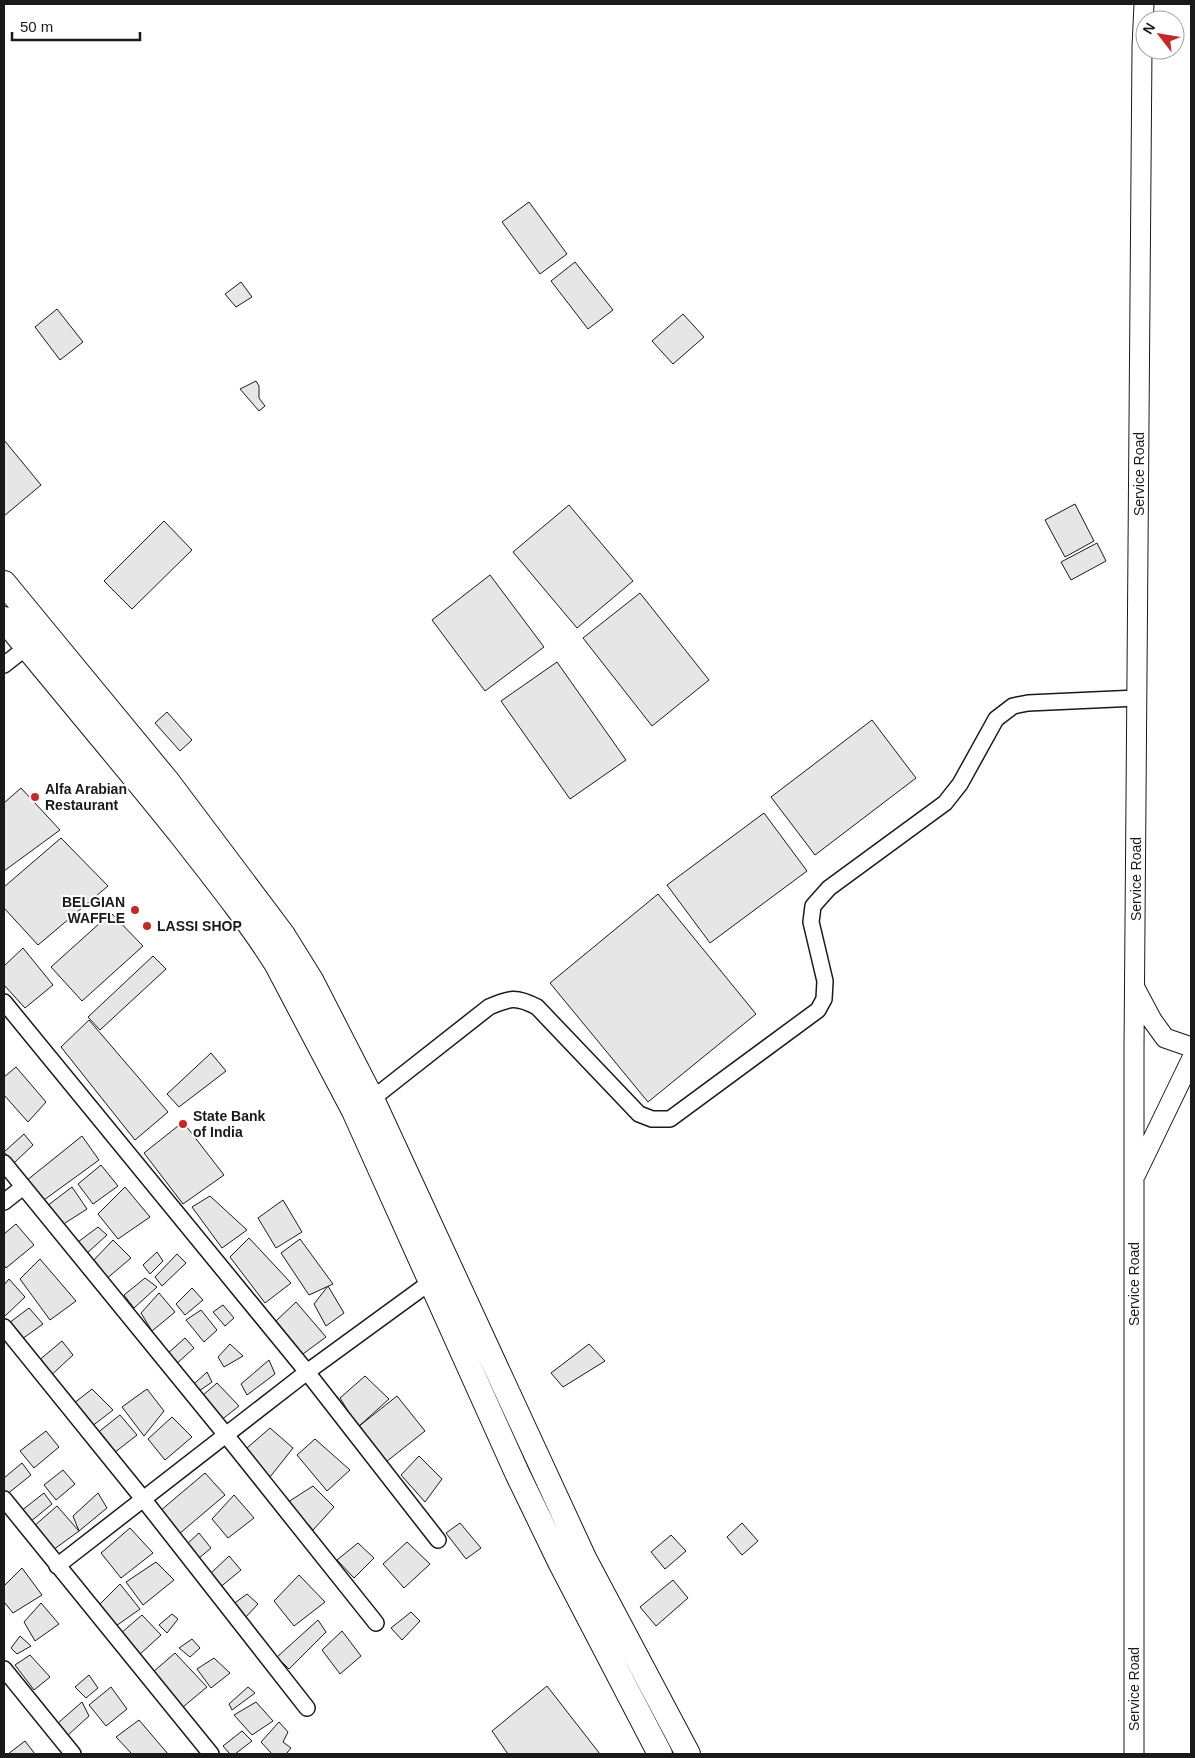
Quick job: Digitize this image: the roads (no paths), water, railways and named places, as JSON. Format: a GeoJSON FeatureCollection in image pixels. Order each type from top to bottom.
{"type":"FeatureCollection","features":[{"type":"Feature","properties":{"kind":"main road"},"geometry":{"type":"LineString","coordinates":[[4,583],[168,782],[283,935],[324,1005],[372,1099],[584,1558],[685,1753]]}},
{"type":"Feature","properties":{"kind":"main road"},"geometry":{"type":"LineString","coordinates":[[4,619],[156,802],[206,866],[276,963],[354,1111],[517,1473],[660,1754]]}},
{"type":"Feature","properties":{"kind":"street","name":"Service Road"},"geometry":{"type":"LineString","coordinates":[[1134,1754],[1135,986],[1144,4]]}},
{"type":"Feature","properties":{"kind":"street"},"geometry":{"type":"LineString","coordinates":[[4,665],[45,633]]}},
{"type":"Feature","properties":{"kind":"street"},"geometry":{"type":"LineString","coordinates":[[372,1099],[489,1007],[508,999],[522,1000],[537,1007],[639,1114],[652,1119],[670,1118],[818,1010],[824,999],[825,982],[811,922],[813,906],[829,888],[945,803],[960,784],[996,719],[1013,706],[1028,703],[1137,698]]}},
{"type":"Feature","properties":{"kind":"street"},"geometry":{"type":"LineString","coordinates":[[1135,986],[1152,1020],[1165,1038],[1191,1047]]}},
{"type":"Feature","properties":{"kind":"street"},"geometry":{"type":"LineString","coordinates":[[4,1002],[307,1372],[438,1540]]}},
{"type":"Feature","properties":{"kind":"street"},"geometry":{"type":"LineString","coordinates":[[1134,1178],[1191,1060]]}},
{"type":"Feature","properties":{"kind":"street"},"geometry":{"type":"LineString","coordinates":[[4,1163],[226,1435],[376,1623]]}},
{"type":"Feature","properties":{"kind":"street"},"geometry":{"type":"LineString","coordinates":[[4,1202],[23,1187]]}},
{"type":"Feature","properties":{"kind":"street"},"geometry":{"type":"LineString","coordinates":[[57,1566],[307,1372],[450,1267]]}},
{"type":"Feature","properties":{"kind":"street"},"geometry":{"type":"LineString","coordinates":[[4,1327],[144,1500],[307,1708]]}},
{"type":"Feature","properties":{"kind":"street"},"geometry":{"type":"LineString","coordinates":[[4,1499],[211,1754]]}},
{"type":"Feature","properties":{"kind":"street"},"geometry":{"type":"LineString","coordinates":[[4,1669],[73,1754]]}},
{"type":"Feature","properties":{"kind":"place","name":"Alfa Arabian Restaurant"},"geometry":{"type":"Point","coordinates":[35,797]}},
{"type":"Feature","properties":{"kind":"place","name":"BELGIAN WAFFLE"},"geometry":{"type":"Point","coordinates":[135,910]}},
{"type":"Feature","properties":{"kind":"place","name":"LASSI SHOP"},"geometry":{"type":"Point","coordinates":[147,926]}},
{"type":"Feature","properties":{"kind":"place","name":"State Bank of India"},"geometry":{"type":"Point","coordinates":[183,1124]}}]}
